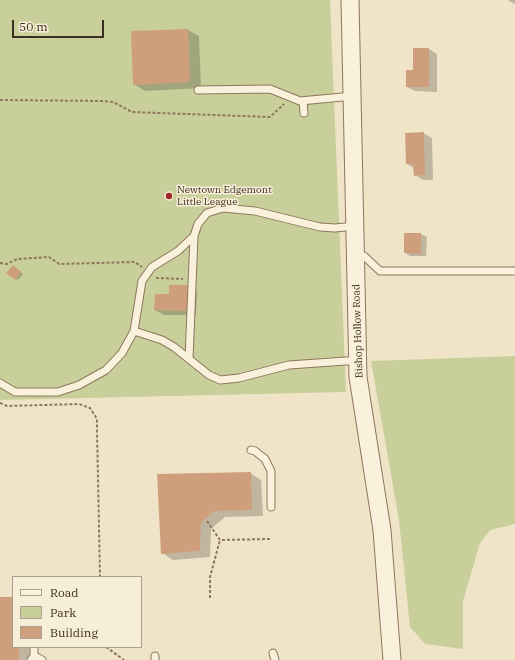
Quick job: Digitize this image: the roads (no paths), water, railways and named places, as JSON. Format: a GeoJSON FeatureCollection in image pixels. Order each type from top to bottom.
{"type":"FeatureCollection","features":[{"type":"Feature","properties":{"kind":"street","name":"Bishop Hollow Road"},"geometry":{"type":"LineString","coordinates":[[350,0],[358,377],[382,530],[392,660]]}},
{"type":"Feature","properties":{"kind":"lane"},"geometry":{"type":"LineString","coordinates":[[198,90],[270,86],[291,98],[300,101],[353,96]]}},
{"type":"Feature","properties":{"kind":"lane"},"geometry":{"type":"LineString","coordinates":[[303,101],[304,113]]}},
{"type":"Feature","properties":{"kind":"lane"},"geometry":{"type":"LineString","coordinates":[[189,359],[194,236],[198,224],[208,213],[223,208],[255,211],[320,227],[335,228],[355,226]]}},
{"type":"Feature","properties":{"kind":"lane"},"geometry":{"type":"LineString","coordinates":[[0,383],[15,392],[58,392],[79,384],[106,370],[122,353],[134,331],[142,281],[152,267],[178,251],[194,236]]}},
{"type":"Feature","properties":{"kind":"lane"},"geometry":{"type":"LineString","coordinates":[[356,255],[364,256],[380,271],[515,272]]}},
{"type":"Feature","properties":{"kind":"lane"},"geometry":{"type":"LineString","coordinates":[[134,331],[162,340],[174,347],[209,374],[220,380],[239,378],[290,365],[358,361]]}},
{"type":"Feature","properties":{"kind":"lane"},"geometry":{"type":"LineString","coordinates":[[251,450],[255,451],[265,459],[271,471],[271,507]]}},
{"type":"Feature","properties":{"kind":"lane"},"geometry":{"type":"LineString","coordinates":[[34,648],[33,658],[42,660]]}},
{"type":"Feature","properties":{"kind":"place","name":"Newtown Edgemont Little League"},"geometry":{"type":"Point","coordinates":[169,196]}}]}
